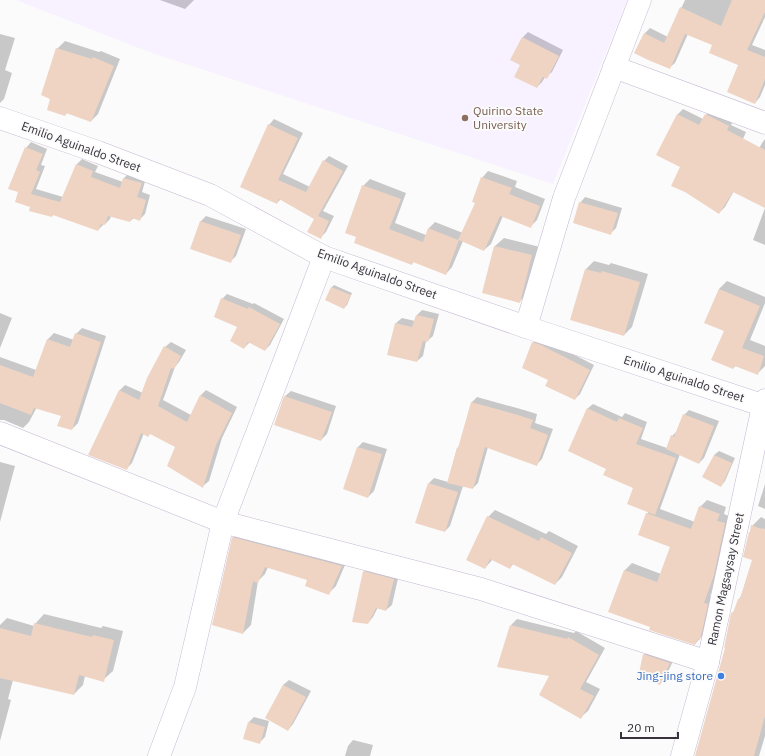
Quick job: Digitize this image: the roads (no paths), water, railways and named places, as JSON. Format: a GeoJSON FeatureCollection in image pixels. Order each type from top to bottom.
{"type":"FeatureCollection","features":[{"type":"Feature","properties":{"kind":"street"},"geometry":{"type":"LineString","coordinates":[[526,327],[564,198],[640,0]]}},
{"type":"Feature","properties":{"kind":"street"},"geometry":{"type":"LineString","coordinates":[[614,67],[765,123]]}},
{"type":"Feature","properties":{"kind":"street","name":"Emilio Aguinaldo Street"},"geometry":{"type":"LineString","coordinates":[[0,118],[98,152],[210,195],[324,257],[526,327],[764,404]]}},
{"type":"Feature","properties":{"kind":"street"},"geometry":{"type":"LineString","coordinates":[[159,756],[185,687],[223,522],[324,257]]}},
{"type":"Feature","properties":{"kind":"street","name":"Ramon Magsaysay Street"},"geometry":{"type":"LineString","coordinates":[[682,756],[708,662],[764,404]]}},
{"type":"Feature","properties":{"kind":"street"},"geometry":{"type":"LineString","coordinates":[[0,433],[223,522],[481,589],[708,662]]}},
{"type":"Feature","properties":{"kind":"place","name":"Quirino State University"},"geometry":{"type":"Point","coordinates":[465,118]}},
{"type":"Feature","properties":{"kind":"place","name":"Jing-jing store"},"geometry":{"type":"Point","coordinates":[721,676]}}]}
